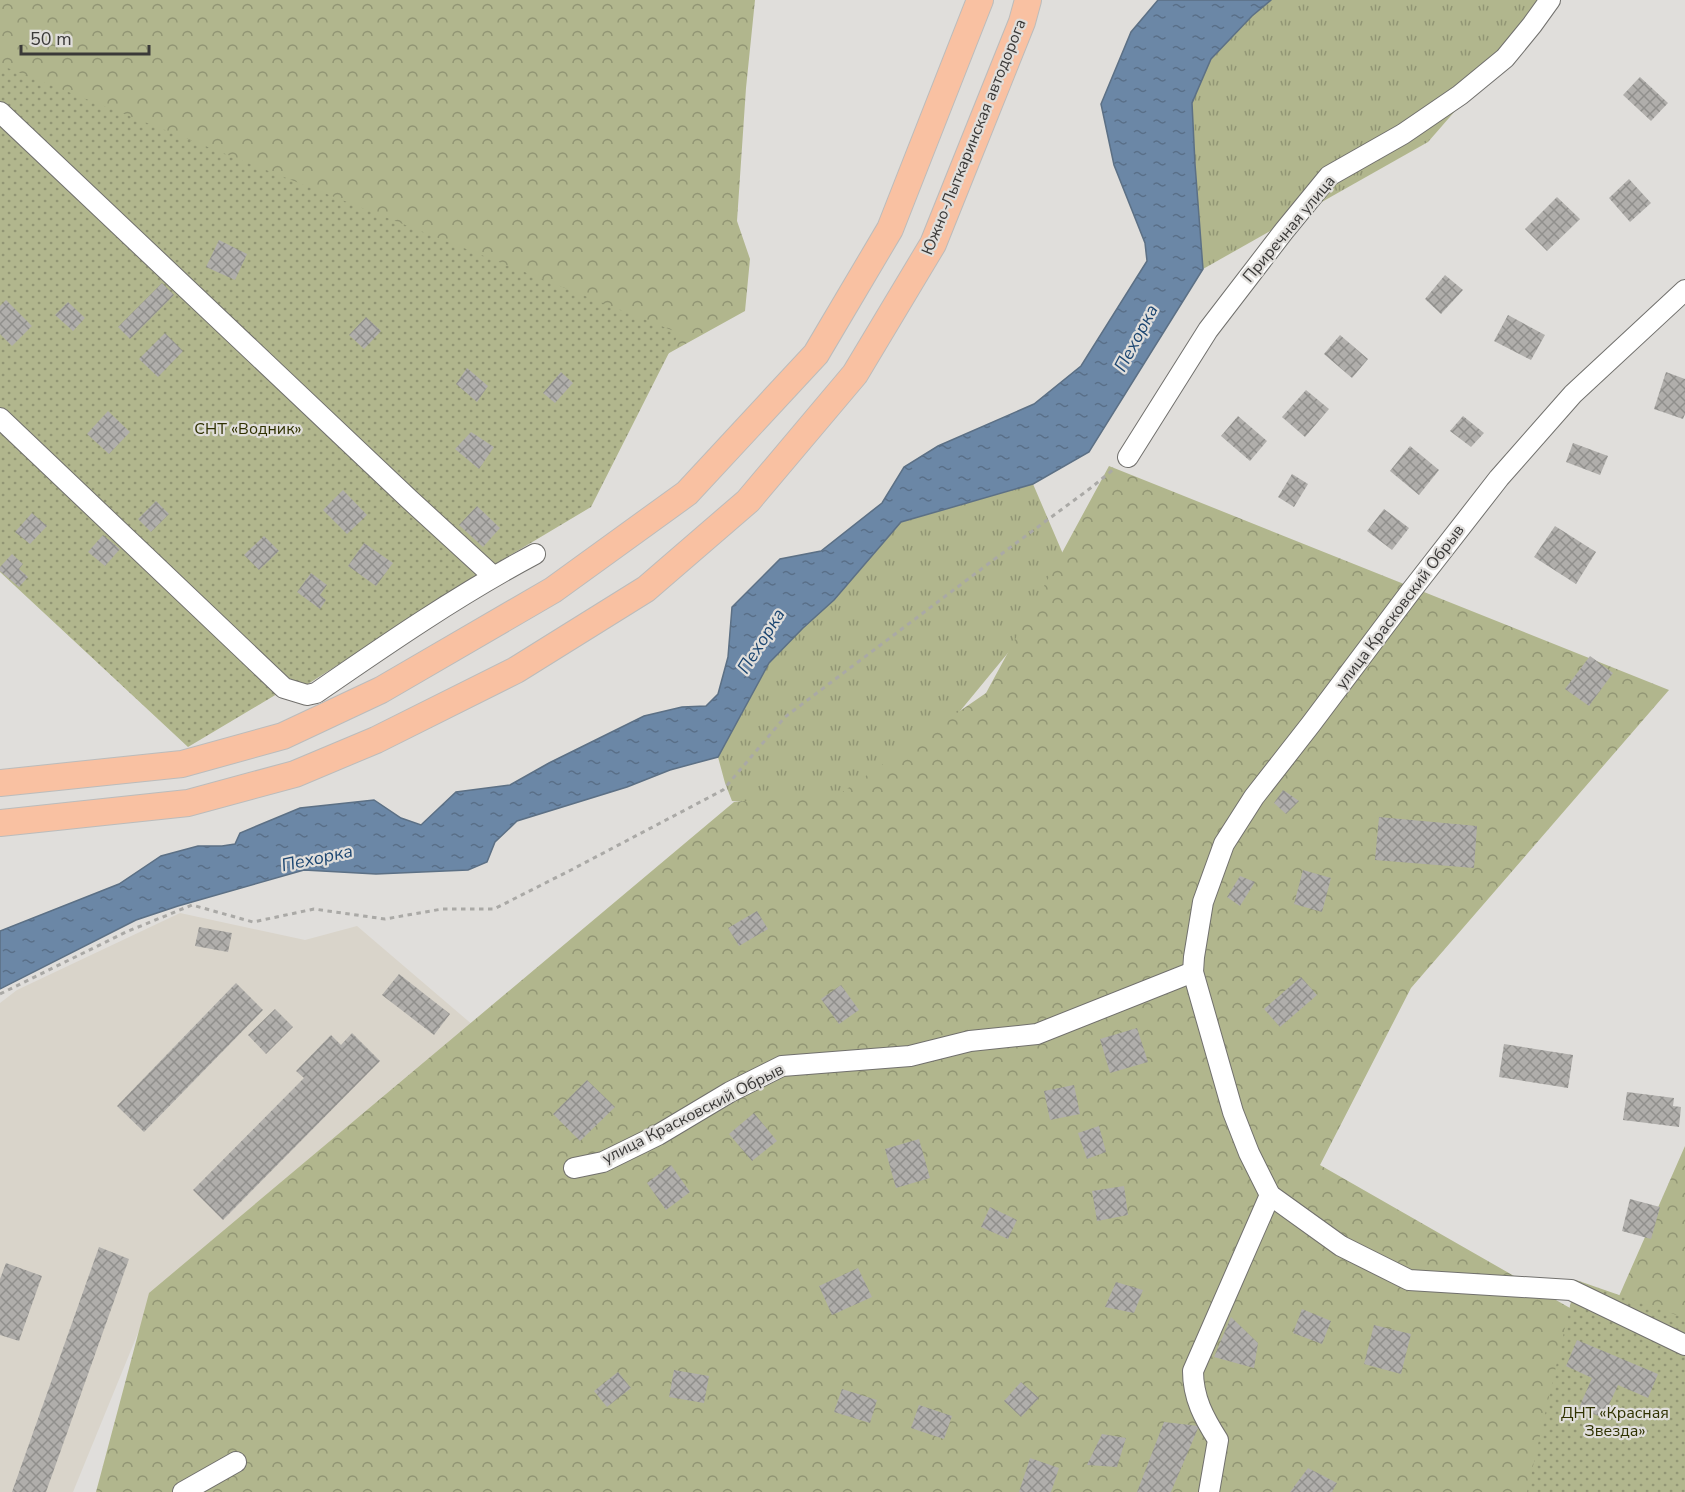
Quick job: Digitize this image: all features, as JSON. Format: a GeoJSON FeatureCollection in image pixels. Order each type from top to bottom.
{"type":"FeatureCollection","features":[{"type":"Feature","properties":{"kind":"main road"},"geometry":{"type":"LineString","coordinates":[[0,783],[182,764],[284,736],[381,690],[553,590],[687,493],[816,354],[890,229],[980,0]]}},
{"type":"Feature","properties":{"kind":"main road","name":"Южно-Лыткаринская автодорога"},"geometry":{"type":"LineString","coordinates":[[0,823],[188,803],[295,774],[376,740],[516,670],[646,589],[748,501],[855,374],[933,244],[1025,11]]}},
{"type":"Feature","properties":{"kind":"street","name":"Приречная улица"},"geometry":{"type":"LineString","coordinates":[[1128,457],[1208,330],[1329,176],[1403,134],[1460,95],[1505,57],[1550,0]]}},
{"type":"Feature","properties":{"kind":"street"},"geometry":{"type":"LineString","coordinates":[[0,112],[493,576]]}},
{"type":"Feature","properties":{"kind":"street","name":"улица Красковский Обрыв"},"geometry":{"type":"LineString","coordinates":[[1685,290],[1573,394],[1499,478],[1254,797],[1224,844],[1203,902],[1193,972],[1233,1112],[1249,1153],[1270,1195],[1341,1246],[1409,1280],[1571,1290],[1685,1345]]}},
{"type":"Feature","properties":{"kind":"street"},"geometry":{"type":"LineString","coordinates":[[0,418],[284,688],[308,695],[316,693],[493,576],[535,554]]}},
{"type":"Feature","properties":{"kind":"street","name":"улица Красковский Обрыв"},"geometry":{"type":"LineString","coordinates":[[574,1168],[612,1158],[658,1135],[730,1092],[782,1066],[910,1056],[970,1041],[1037,1034],[1193,972]]}},
{"type":"Feature","properties":{"kind":"street"},"geometry":{"type":"LineString","coordinates":[[1209,1492],[1218,1440],[1203,1417],[1193,1385],[1193,1371],[1270,1195]]}},
{"type":"Feature","properties":{"kind":"street"},"geometry":{"type":"LineString","coordinates":[[183,1492],[236,1461]]}},
{"type":"Feature","properties":{"kind":"path"},"geometry":{"type":"LineString","coordinates":[[0,994],[117,937],[192,905],[253,922],[314,909],[385,919],[442,909],[494,909],[723,790],[784,717],[1092,488],[1128,457]]}},
{"type":"Feature","properties":{"kind":"shaded area"},"geometry":{"type":"Polygon","coordinates":[[[180,913],[305,940],[357,926],[474,1026],[156,1289],[73,1492],[0,1492],[0,1003],[17,990],[180,913]]]}},
{"type":"Feature","properties":{"kind":"green space"},"geometry":{"type":"Polygon","coordinates":[[[0,0],[755,0],[746,88],[737,221],[750,259],[745,311],[662,357],[0,81],[0,0]]]}},
{"type":"Feature","properties":{"kind":"green space"},"geometry":{"type":"Polygon","coordinates":[[[1271,0],[1552,0],[1428,142],[1203,269],[1192,103],[1211,59],[1252,16],[1271,0]]]}},
{"type":"Feature","properties":{"kind":"green space","name":"СНТ «Водник»"},"geometry":{"type":"Polygon","coordinates":[[[0,65],[679,333],[591,507],[497,563],[308,684],[277,694],[188,747],[0,572],[0,65]]]}},
{"type":"Feature","properties":{"kind":"green space"},"geometry":{"type":"Polygon","coordinates":[[[1109,466],[1669,690],[1411,988],[1320,1165],[1605,1328],[1685,1146],[1685,1492],[96,1492],[149,1293],[734,802],[841,793],[986,693],[1109,466]]]}},
{"type":"Feature","properties":{"kind":"green space"},"geometry":{"type":"Polygon","coordinates":[[[1033,484],[1072,575],[877,812],[732,801],[718,757],[769,663],[834,600],[901,522],[1033,484]]]}},
{"type":"Feature","properties":{"kind":"green space","name":"ДНТ «Красная Звезда»"},"geometry":{"type":"Polygon","coordinates":[[[1576,1280],[1685,1318],[1685,1492],[1527,1492],[1576,1280]]]}},
{"type":"Feature","properties":{"kind":"water","name":"Пехорка"},"geometry":{"type":"Polygon","coordinates":[[[1158,0],[1271,0],[1252,16],[1211,59],[1192,103],[1203,269],[1089,452],[1033,484],[901,522],[834,600],[769,663],[718,757],[670,770],[627,787],[517,821],[495,842],[487,862],[468,870],[376,874],[304,870],[136,920],[0,989],[0,931],[119,884],[161,856],[198,846],[235,844],[240,833],[300,808],[374,800],[401,818],[421,825],[456,792],[510,785],[644,716],[682,707],[706,706],[718,694],[728,657],[732,607],[780,559],[821,551],[882,503],[904,467],[938,446],[1034,404],[1081,366],[1147,261],[1145,243],[1114,165],[1101,104],[1131,32],[1158,0]]]}},
{"type":"Feature","properties":{"kind":"building"},"geometry":{"type":"Polygon","coordinates":[[[1640,77],[1668,103],[1651,121],[1623,95],[1640,77]]]}},
{"type":"Feature","properties":{"kind":"building"},"geometry":{"type":"Polygon","coordinates":[[[1629,179],[1651,203],[1630,222],[1609,198],[1629,179]]]}},
{"type":"Feature","properties":{"kind":"building"},"geometry":{"type":"Polygon","coordinates":[[[1557,197],[1580,219],[1547,251],[1525,229],[1557,197]]]}},
{"type":"Feature","properties":{"kind":"building"},"geometry":{"type":"Polygon","coordinates":[[[219,240],[247,254],[235,280],[206,267],[219,240]]]}},
{"type":"Feature","properties":{"kind":"building"},"geometry":{"type":"Polygon","coordinates":[[[1445,275],[1463,290],[1441,314],[1425,299],[1445,275]]]}},
{"type":"Feature","properties":{"kind":"building"},"geometry":{"type":"Polygon","coordinates":[[[162,283],[174,295],[130,339],[118,327],[162,283]]]}},
{"type":"Feature","properties":{"kind":"building"},"geometry":{"type":"Polygon","coordinates":[[[6,300],[32,326],[12,346],[0,334],[0,306],[6,300]]]}},
{"type":"Feature","properties":{"kind":"building"},"geometry":{"type":"Polygon","coordinates":[[[68,302],[85,318],[73,331],[55,315],[68,302]]]}},
{"type":"Feature","properties":{"kind":"building"},"geometry":{"type":"Polygon","coordinates":[[[1508,315],[1545,335],[1531,360],[1494,341],[1508,315]]]}},
{"type":"Feature","properties":{"kind":"building"},"geometry":{"type":"Polygon","coordinates":[[[366,317],[381,331],[364,349],[349,335],[366,317]]]}},
{"type":"Feature","properties":{"kind":"building"},"geometry":{"type":"Polygon","coordinates":[[[165,333],[183,351],[158,377],[139,359],[165,333]]]}},
{"type":"Feature","properties":{"kind":"building"},"geometry":{"type":"Polygon","coordinates":[[[1340,335],[1368,359],[1352,378],[1324,354],[1340,335]]]}},
{"type":"Feature","properties":{"kind":"building"},"geometry":{"type":"Polygon","coordinates":[[[467,368],[488,386],[477,402],[456,384],[467,368]]]}},
{"type":"Feature","properties":{"kind":"building"},"geometry":{"type":"Polygon","coordinates":[[[561,372],[573,383],[555,403],[543,393],[561,372]]]}},
{"type":"Feature","properties":{"kind":"building"},"geometry":{"type":"Polygon","coordinates":[[[1666,372],[1685,379],[1683,419],[1654,409],[1666,372]]]}},
{"type":"Feature","properties":{"kind":"building"},"geometry":{"type":"Polygon","coordinates":[[[1306,390],[1329,409],[1305,437],[1282,417],[1306,390]]]}},
{"type":"Feature","properties":{"kind":"building"},"geometry":{"type":"Polygon","coordinates":[[[108,411],[130,432],[109,454],[87,434],[108,411]]]}},
{"type":"Feature","properties":{"kind":"building"},"geometry":{"type":"Polygon","coordinates":[[[1238,416],[1267,441],[1250,461],[1221,436],[1238,416]]]}},
{"type":"Feature","properties":{"kind":"building"},"geometry":{"type":"Polygon","coordinates":[[[1463,416],[1484,433],[1471,447],[1450,431],[1463,416]]]}},
{"type":"Feature","properties":{"kind":"building"},"geometry":{"type":"Polygon","coordinates":[[[471,432],[494,447],[479,469],[455,449],[471,432]]]}},
{"type":"Feature","properties":{"kind":"building"},"geometry":{"type":"Polygon","coordinates":[[[1573,443],[1608,456],[1600,475],[1566,462],[1573,443]]]}},
{"type":"Feature","properties":{"kind":"building"},"geometry":{"type":"Polygon","coordinates":[[[1410,446],[1439,470],[1419,495],[1390,471],[1410,446]]]}},
{"type":"Feature","properties":{"kind":"building"},"geometry":{"type":"Polygon","coordinates":[[[1292,474],[1308,484],[1294,507],[1278,497],[1292,474]]]}},
{"type":"Feature","properties":{"kind":"building"},"geometry":{"type":"Polygon","coordinates":[[[343,490],[367,515],[347,534],[323,510],[343,490]]]}},
{"type":"Feature","properties":{"kind":"building"},"geometry":{"type":"Polygon","coordinates":[[[156,501],[169,514],[151,532],[138,519],[156,501]]]}},
{"type":"Feature","properties":{"kind":"building"},"geometry":{"type":"Polygon","coordinates":[[[477,506],[500,528],[483,547],[459,525],[477,506]]]}},
{"type":"Feature","properties":{"kind":"building"},"geometry":{"type":"Polygon","coordinates":[[[1384,509],[1409,528],[1392,550],[1367,531],[1384,509]]]}},
{"type":"Feature","properties":{"kind":"building"},"geometry":{"type":"Polygon","coordinates":[[[32,513],[47,526],[30,544],[15,532],[32,513]]]}},
{"type":"Feature","properties":{"kind":"building"},"geometry":{"type":"Polygon","coordinates":[[[1555,526],[1596,552],[1576,584],[1534,557],[1555,526]]]}},
{"type":"Feature","properties":{"kind":"building"},"geometry":{"type":"Polygon","coordinates":[[[103,535],[120,549],[105,566],[88,552],[103,535]]]}},
{"type":"Feature","properties":{"kind":"building"},"geometry":{"type":"Polygon","coordinates":[[[264,536],[279,551],[259,570],[244,555],[264,536]]]}},
{"type":"Feature","properties":{"kind":"building"},"geometry":{"type":"Polygon","coordinates":[[[364,543],[393,563],[376,586],[348,566],[364,543]]]}},
{"type":"Feature","properties":{"kind":"building"},"geometry":{"type":"Polygon","coordinates":[[[12,554],[23,564],[19,569],[28,577],[19,587],[0,571],[0,567],[12,554]]]}},
{"type":"Feature","properties":{"kind":"building"},"geometry":{"type":"Polygon","coordinates":[[[311,573],[327,585],[320,595],[326,600],[320,609],[297,592],[311,573]]]}},
{"type":"Feature","properties":{"kind":"building"},"geometry":{"type":"Polygon","coordinates":[[[1590,656],[1613,673],[1589,706],[1565,689],[1590,656]]]}},
{"type":"Feature","properties":{"kind":"building"},"geometry":{"type":"Polygon","coordinates":[[[1283,790],[1299,801],[1286,814],[1274,803],[1283,790]]]}},
{"type":"Feature","properties":{"kind":"building"},"geometry":{"type":"Polygon","coordinates":[[[1379,817],[1477,826],[1474,868],[1375,860],[1379,817]]]}},
{"type":"Feature","properties":{"kind":"building"},"geometry":{"type":"Polygon","coordinates":[[[1303,870],[1331,878],[1322,912],[1294,904],[1303,870]]]}},
{"type":"Feature","properties":{"kind":"building"},"geometry":{"type":"Polygon","coordinates":[[[1240,876],[1255,882],[1240,906],[1227,897],[1240,876]]]}},
{"type":"Feature","properties":{"kind":"building"},"geometry":{"type":"Polygon","coordinates":[[[757,911],[768,929],[739,946],[728,928],[757,911]]]}},
{"type":"Feature","properties":{"kind":"building"},"geometry":{"type":"Polygon","coordinates":[[[199,927],[232,933],[228,952],[195,946],[199,927]]]}},
{"type":"Feature","properties":{"kind":"building"},"geometry":{"type":"Polygon","coordinates":[[[399,974],[450,1014],[434,1035],[382,995],[399,974]]]}},
{"type":"Feature","properties":{"kind":"building"},"geometry":{"type":"Polygon","coordinates":[[[1301,977],[1317,995],[1280,1027],[1264,1009],[1301,977]]]}},
{"type":"Feature","properties":{"kind":"building"},"geometry":{"type":"Polygon","coordinates":[[[236,983],[263,1010],[144,1132],[117,1106],[236,983]]]}},
{"type":"Feature","properties":{"kind":"building"},"geometry":{"type":"Polygon","coordinates":[[[841,985],[859,1010],[839,1024],[821,999],[841,985]]]}},
{"type":"Feature","properties":{"kind":"building"},"geometry":{"type":"Polygon","coordinates":[[[275,1009],[293,1027],[266,1054],[248,1035],[275,1009]]]}},
{"type":"Feature","properties":{"kind":"building"},"geometry":{"type":"Polygon","coordinates":[[[1137,1028],[1148,1062],[1110,1073],[1100,1039],[1137,1028]]]}},
{"type":"Feature","properties":{"kind":"building"},"geometry":{"type":"Polygon","coordinates":[[[352,1033],[380,1061],[223,1220],[193,1190],[304,1078],[296,1071],[331,1035],[341,1045],[352,1033]]]}},
{"type":"Feature","properties":{"kind":"building"},"geometry":{"type":"Polygon","coordinates":[[[1504,1044],[1573,1055],[1568,1088],[1499,1077],[1504,1044]]]}},
{"type":"Feature","properties":{"kind":"building"},"geometry":{"type":"Polygon","coordinates":[[[587,1080],[615,1107],[580,1141],[553,1114],[587,1080]]]}},
{"type":"Feature","properties":{"kind":"building"},"geometry":{"type":"Polygon","coordinates":[[[1074,1085],[1080,1114],[1050,1120],[1044,1091],[1074,1085]]]}},
{"type":"Feature","properties":{"kind":"building"},"geometry":{"type":"Polygon","coordinates":[[[1627,1092],[1674,1098],[1673,1106],[1681,1107],[1679,1127],[1623,1120],[1627,1092]]]}},
{"type":"Feature","properties":{"kind":"building"},"geometry":{"type":"Polygon","coordinates":[[[754,1113],[777,1141],[752,1161],[729,1134],[754,1113]]]}},
{"type":"Feature","properties":{"kind":"building"},"geometry":{"type":"Polygon","coordinates":[[[1099,1126],[1106,1152],[1087,1159],[1078,1133],[1099,1126]]]}},
{"type":"Feature","properties":{"kind":"building"},"geometry":{"type":"Polygon","coordinates":[[[919,1139],[930,1178],[896,1188],[885,1149],[919,1139]]]}},
{"type":"Feature","properties":{"kind":"building"},"geometry":{"type":"Polygon","coordinates":[[[671,1165],[690,1192],[666,1210],[647,1183],[671,1165]]]}},
{"type":"Feature","properties":{"kind":"building"},"geometry":{"type":"Polygon","coordinates":[[[1124,1186],[1128,1215],[1097,1221],[1092,1191],[1124,1186]]]}},
{"type":"Feature","properties":{"kind":"building"},"geometry":{"type":"Polygon","coordinates":[[[1630,1199],[1660,1207],[1651,1239],[1622,1231],[1630,1199]]]}},
{"type":"Feature","properties":{"kind":"building"},"geometry":{"type":"Polygon","coordinates":[[[990,1207],[1017,1220],[1008,1239],[981,1227],[990,1207]]]}},
{"type":"Feature","properties":{"kind":"building"},"geometry":{"type":"Polygon","coordinates":[[[99,1247],[129,1259],[46,1492],[12,1492],[99,1247]]]}},
{"type":"Feature","properties":{"kind":"building"},"geometry":{"type":"Polygon","coordinates":[[[6,1263],[42,1276],[19,1341],[0,1335],[0,1279],[6,1263]]]}},
{"type":"Feature","properties":{"kind":"building"},"geometry":{"type":"Polygon","coordinates":[[[858,1268],[872,1297],[832,1315],[819,1286],[858,1268]]]}},
{"type":"Feature","properties":{"kind":"building"},"geometry":{"type":"Polygon","coordinates":[[[1116,1282],[1143,1290],[1134,1313],[1105,1307],[1116,1282]]]}},
{"type":"Feature","properties":{"kind":"building"},"geometry":{"type":"Polygon","coordinates":[[[1302,1309],[1331,1321],[1322,1344],[1293,1333],[1302,1309]]]}},
{"type":"Feature","properties":{"kind":"building"},"geometry":{"type":"Polygon","coordinates":[[[1231,1317],[1258,1343],[1254,1368],[1214,1357],[1231,1317]]]}},
{"type":"Feature","properties":{"kind":"building"},"geometry":{"type":"Polygon","coordinates":[[[1374,1325],[1411,1334],[1401,1374],[1364,1364],[1374,1325]]]}},
{"type":"Feature","properties":{"kind":"building"},"geometry":{"type":"Polygon","coordinates":[[[1577,1340],[1658,1374],[1648,1398],[1618,1385],[1603,1418],[1579,1408],[1592,1378],[1566,1366],[1577,1340]]]}},
{"type":"Feature","properties":{"kind":"building"},"geometry":{"type":"Polygon","coordinates":[[[674,1370],[709,1376],[704,1403],[669,1397],[674,1370]]]}},
{"type":"Feature","properties":{"kind":"building"},"geometry":{"type":"Polygon","coordinates":[[[618,1372],[631,1388],[607,1407],[594,1391],[618,1372]]]}},
{"type":"Feature","properties":{"kind":"building"},"geometry":{"type":"Polygon","coordinates":[[[1021,1382],[1039,1398],[1021,1417],[1004,1401],[1021,1382]]]}},
{"type":"Feature","properties":{"kind":"building"},"geometry":{"type":"Polygon","coordinates":[[[842,1389],[877,1400],[870,1423],[834,1412],[842,1389]]]}},
{"type":"Feature","properties":{"kind":"building"},"geometry":{"type":"Polygon","coordinates":[[[919,1405],[952,1416],[944,1439],[911,1428],[919,1405]]]}},
{"type":"Feature","properties":{"kind":"building"},"geometry":{"type":"Polygon","coordinates":[[[1164,1422],[1199,1426],[1171,1492],[1137,1492],[1164,1422]]]}},
{"type":"Feature","properties":{"kind":"building"},"geometry":{"type":"Polygon","coordinates":[[[1102,1434],[1126,1438],[1117,1467],[1087,1465],[1102,1434]]]}},
{"type":"Feature","properties":{"kind":"building"},"geometry":{"type":"Polygon","coordinates":[[[1030,1458],[1059,1468],[1051,1492],[1019,1492],[1030,1458]]]}},
{"type":"Feature","properties":{"kind":"building"},"geometry":{"type":"Polygon","coordinates":[[[1308,1468],[1337,1483],[1332,1492],[1290,1492],[1308,1468]]]}}]}
